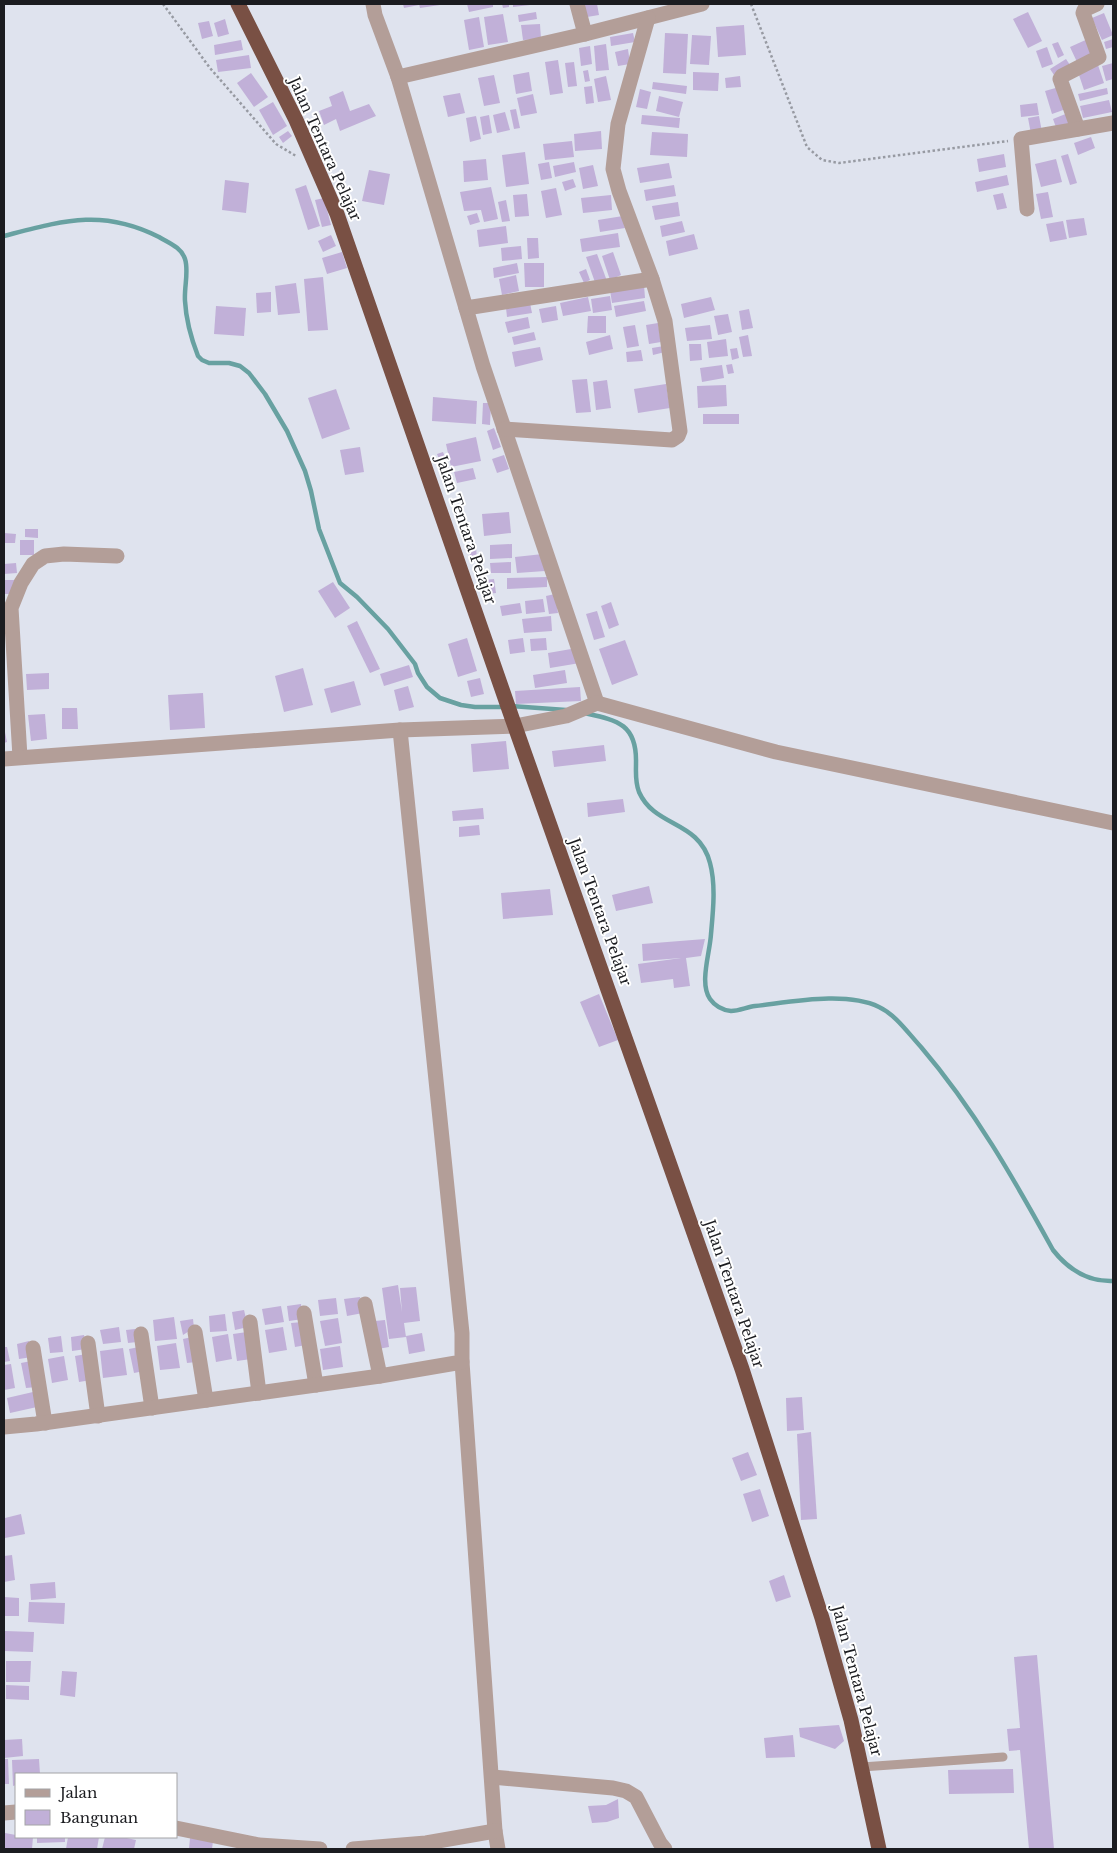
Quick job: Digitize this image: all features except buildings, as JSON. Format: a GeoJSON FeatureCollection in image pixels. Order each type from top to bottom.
{"type":"FeatureCollection","features":[{"type":"Feature","properties":{"kind":"highway","name":"Jalan Tentara Pelajar"},"geometry":{"type":"LineString","coordinates":[[238,4],[296,120],[337,214],[513,722],[742,1369],[822,1618],[851,1720],[879,1849]]}},
{"type":"Feature","properties":{"kind":"street"},"geometry":{"type":"LineString","coordinates":[[373,4],[398,77],[466,308],[593,705]]}},
{"type":"Feature","properties":{"kind":"street"},"geometry":{"type":"LineString","coordinates":[[577,4],[585,34]]}},
{"type":"Feature","properties":{"kind":"street"},"geometry":{"type":"LineString","coordinates":[[398,77],[585,34],[702,4]]}},
{"type":"Feature","properties":{"kind":"street"},"geometry":{"type":"LineString","coordinates":[[1078,129],[1060,80],[1062,76],[1098,57],[1083,13],[1084,10],[1097,4]]}},
{"type":"Feature","properties":{"kind":"street"},"geometry":{"type":"LineString","coordinates":[[504,429],[672,440],[678,436],[680,430],[665,321],[652,279],[619,191],[614,169],[618,124],[648,18]]}},
{"type":"Feature","properties":{"kind":"street"},"geometry":{"type":"LineString","coordinates":[[1027,209],[1021,139],[1113,123]]}},
{"type":"Feature","properties":{"kind":"street"},"geometry":{"type":"LineString","coordinates":[[466,308],[652,279]]}},
{"type":"Feature","properties":{"kind":"street"},"geometry":{"type":"LineString","coordinates":[[20,758],[11,608],[21,583],[32,564],[45,556],[64,554],[117,556]]}},
{"type":"Feature","properties":{"kind":"street"},"geometry":{"type":"LineString","coordinates":[[4,759],[513,722],[566,716],[593,705],[776,752],[1113,823]]}},
{"type":"Feature","properties":{"kind":"street"},"geometry":{"type":"LineString","coordinates":[[400,730],[462,1333],[468,1463],[495,1831],[498,1849]]}},
{"type":"Feature","properties":{"kind":"street"},"geometry":{"type":"LineString","coordinates":[[365,1304],[380,1376]]}},
{"type":"Feature","properties":{"kind":"street"},"geometry":{"type":"LineString","coordinates":[[304,1313],[316,1385]]}},
{"type":"Feature","properties":{"kind":"street"},"geometry":{"type":"LineString","coordinates":[[250,1322],[259,1393]]}},
{"type":"Feature","properties":{"kind":"street"},"geometry":{"type":"LineString","coordinates":[[195,1332],[206,1400]]}},
{"type":"Feature","properties":{"kind":"street"},"geometry":{"type":"LineString","coordinates":[[141,1334],[152,1408]]}},
{"type":"Feature","properties":{"kind":"street"},"geometry":{"type":"LineString","coordinates":[[88,1343],[98,1416]]}},
{"type":"Feature","properties":{"kind":"street"},"geometry":{"type":"LineString","coordinates":[[34,1348],[44,1423]]}},
{"type":"Feature","properties":{"kind":"street"},"geometry":{"type":"LineString","coordinates":[[4,1427],[98,1416],[380,1376],[462,1362]]}},
{"type":"Feature","properties":{"kind":"street"},"geometry":{"type":"LineString","coordinates":[[492,1777],[613,1788],[626,1791],[636,1797],[665,1849]]}},
{"type":"Feature","properties":{"kind":"street"},"geometry":{"type":"LineString","coordinates":[[178,1828],[259,1847],[320,1849]]}},
{"type":"Feature","properties":{"kind":"street"},"geometry":{"type":"LineString","coordinates":[[353,1849],[426,1843],[495,1831]]}},
{"type":"Feature","properties":{"kind":"lane"},"geometry":{"type":"LineString","coordinates":[[862,1768],[1003,1757]]}},
{"type":"Feature","properties":{"kind":"path"},"geometry":{"type":"LineString","coordinates":[[163,4],[210,68],[276,144],[318,168]]}},
{"type":"Feature","properties":{"kind":"path"},"geometry":{"type":"LineString","coordinates":[[751,4],[807,146],[822,160],[839,164],[1021,139]]}},
{"type":"Feature","properties":{"kind":"waterway"},"geometry":{"type":"LineString","coordinates":[[4,236],[64,222],[100,220],[119,222],[138,228],[178,248],[186,264],[186,308],[189,329],[198,356],[209,363],[229,363],[240,366],[249,373],[265,394],[287,431],[305,471],[319,529],[340,583],[357,597],[388,629],[415,664],[418,673],[427,687],[440,698],[461,705],[475,707],[504,707]]}},
{"type":"Feature","properties":{"kind":"waterway"},"geometry":{"type":"LineString","coordinates":[[511,706],[566,710]]}},
{"type":"Feature","properties":{"kind":"waterway"},"geometry":{"type":"LineString","coordinates":[[584,713],[615,721],[628,731],[633,739],[635,750],[638,788],[646,804],[655,812],[687,831],[697,839],[704,849],[712,871],[713,889],[711,934],[705,985],[710,999],[716,1006],[731,1011],[785,1002],[835,999],[866,1002],[885,1010],[921,1047],[959,1095],[1008,1171],[1053,1250],[1065,1263],[1079,1273],[1095,1279],[1113,1281]]}}]}
